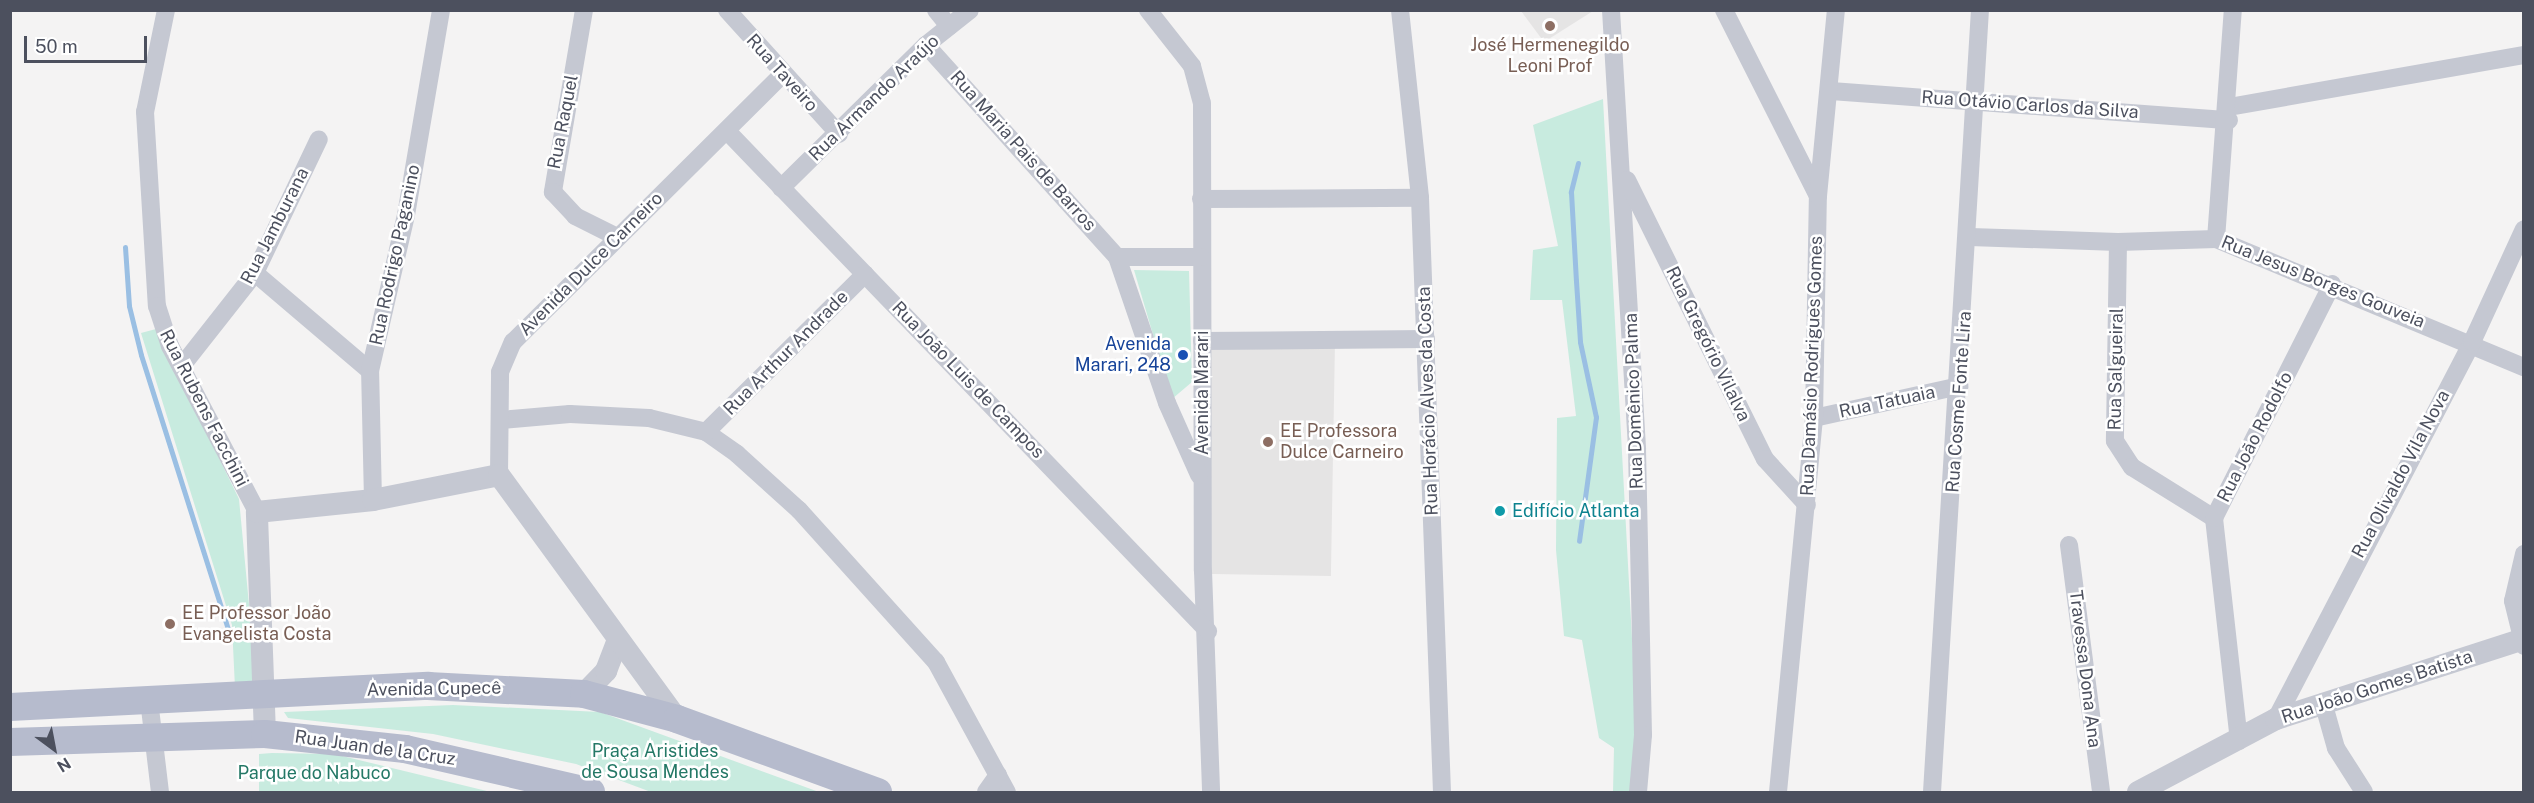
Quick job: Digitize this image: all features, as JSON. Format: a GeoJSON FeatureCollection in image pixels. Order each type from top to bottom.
{"type":"FeatureCollection","features":[{"type":"Feature","properties":{"kind":"main road","name":"Avenida Cupecê"},"geometry":{"type":"LineString","coordinates":[[10,707],[486,686],[584,694],[677,718],[878,792]]}},
{"type":"Feature","properties":{"kind":"main road","name":"Rua Juan de la Cruz"},"geometry":{"type":"LineString","coordinates":[[156,738],[265,734],[405,749],[591,792]]}},
{"type":"Feature","properties":{"kind":"main road"},"geometry":{"type":"LineString","coordinates":[[10,742],[156,738]]}},
{"type":"Feature","properties":{"kind":"street","name":"Rua Rubens Facchini"},"geometry":{"type":"LineString","coordinates":[[166,10],[148,81],[145,129],[153,279],[162,327],[257,512],[265,734]]}},
{"type":"Feature","properties":{"kind":"street","name":"Rua Rodrigo Paganino"},"geometry":{"type":"LineString","coordinates":[[373,500],[370,371],[406,215],[441,10]]}},
{"type":"Feature","properties":{"kind":"street","name":"Rua Raquel"},"geometry":{"type":"LineString","coordinates":[[584,10],[553,192],[575,216],[615,236]]}},
{"type":"Feature","properties":{"kind":"street","name":"Rua Taveiro"},"geometry":{"type":"LineString","coordinates":[[727,10],[782,75],[838,134]]}},
{"type":"Feature","properties":{"kind":"street"},"geometry":{"type":"LineString","coordinates":[[936,10],[949,26]]}},
{"type":"Feature","properties":{"kind":"street","name":"Rua Armando Araújo"},"geometry":{"type":"LineString","coordinates":[[782,188],[926,45],[970,10]]}},
{"type":"Feature","properties":{"kind":"street"},"geometry":{"type":"LineString","coordinates":[[1149,11],[1154,10]]}},
{"type":"Feature","properties":{"kind":"street","name":"Rua Horácio Alves da Costa"},"geometry":{"type":"LineString","coordinates":[[1400,10],[1420,198],[1442,792]]}},
{"type":"Feature","properties":{"kind":"street","name":"Rua Domênico Palma"},"geometry":{"type":"LineString","coordinates":[[1611,10],[1623,173],[1641,589],[1638,792]]}},
{"type":"Feature","properties":{"kind":"street"},"geometry":{"type":"LineString","coordinates":[[1724,10],[1818,196]]}},
{"type":"Feature","properties":{"kind":"street","name":"Rua Damásio Rodrigues Gomes"},"geometry":{"type":"LineString","coordinates":[[1779,792],[1814,418],[1818,196],[1831,91],[1836,10]]}},
{"type":"Feature","properties":{"kind":"street","name":"Rua Cosme Fonte Lira"},"geometry":{"type":"LineString","coordinates":[[1932,792],[1970,237],[1980,10]]}},
{"type":"Feature","properties":{"kind":"street"},"geometry":{"type":"LineString","coordinates":[[2216,239],[2229,114],[2233,10]]}},
{"type":"Feature","properties":{"kind":"street","name":"Avenida Marari"},"geometry":{"type":"LineString","coordinates":[[1149,11],[1197,76],[1201,199],[1202,482],[1211,792]]}},
{"type":"Feature","properties":{"kind":"street","name":"Rua Maria Pais de Barros"},"geometry":{"type":"LineString","coordinates":[[926,45],[1118,257],[1167,403],[1202,482]]}},
{"type":"Feature","properties":{"kind":"street","name":"Rua Otávio Carlos da Silva"},"geometry":{"type":"LineString","coordinates":[[1831,91],[2229,114],[2523,56]]}},
{"type":"Feature","properties":{"kind":"street","name":"Avenida Dulce Carneiro"},"geometry":{"type":"LineString","coordinates":[[499,475],[500,372],[513,342],[615,236],[727,131],[782,75]]}},
{"type":"Feature","properties":{"kind":"street","name":"Rua João Luis de Campos"},"geometry":{"type":"LineString","coordinates":[[727,131],[1208,631]]}},
{"type":"Feature","properties":{"kind":"street","name":"Rua Jamburana"},"geometry":{"type":"LineString","coordinates":[[181,367],[255,273],[319,139]]}},
{"type":"Feature","properties":{"kind":"street","name":"Rua Gregório Vilalva"},"geometry":{"type":"LineString","coordinates":[[1623,173],[1765,459],[1807,505]]}},
{"type":"Feature","properties":{"kind":"street"},"geometry":{"type":"LineString","coordinates":[[1201,199],[1420,198]]}},
{"type":"Feature","properties":{"kind":"street","name":"Rua Olivaldo Vila Nova"},"geometry":{"type":"LineString","coordinates":[[2276,719],[2472,342],[2523,229]]}},
{"type":"Feature","properties":{"kind":"street","name":"Rua Jesus Borges Gouveia"},"geometry":{"type":"LineString","coordinates":[[1970,237],[2118,242],[2216,239],[2472,342],[2523,367]]}},
{"type":"Feature","properties":{"kind":"street","name":"Rua Salgueiral"},"geometry":{"type":"LineString","coordinates":[[2118,242],[2115,441],[2132,467],[2214,518]]}},
{"type":"Feature","properties":{"kind":"street"},"geometry":{"type":"LineString","coordinates":[[1118,257],[1201,257]]}},
{"type":"Feature","properties":{"kind":"street"},"geometry":{"type":"LineString","coordinates":[[255,273],[370,371]]}},
{"type":"Feature","properties":{"kind":"street","name":"Rua Arthur Andrade"},"geometry":{"type":"LineString","coordinates":[[706,432],[865,274]]}},
{"type":"Feature","properties":{"kind":"street","name":"Rua João Rodolfo"},"geometry":{"type":"LineString","coordinates":[[2239,741],[2214,518],[2332,284]]}},
{"type":"Feature","properties":{"kind":"street"},"geometry":{"type":"LineString","coordinates":[[1202,340],[1426,339]]}},
{"type":"Feature","properties":{"kind":"street","name":"Rua Tatuaia"},"geometry":{"type":"LineString","coordinates":[[1814,418],[1960,386]]}},
{"type":"Feature","properties":{"kind":"street"},"geometry":{"type":"LineString","coordinates":[[501,420],[611,414],[706,432],[799,510],[902,622],[959,698],[1007,792]]}},
{"type":"Feature","properties":{"kind":"street"},"geometry":{"type":"LineString","coordinates":[[257,512],[373,500],[499,475],[677,718]]}},
{"type":"Feature","properties":{"kind":"street","name":"Travessa Dona Ana"},"geometry":{"type":"LineString","coordinates":[[2069,545],[2101,792]]}},
{"type":"Feature","properties":{"kind":"street"},"geometry":{"type":"LineString","coordinates":[[2523,554],[2514,601],[2523,642]]}},
{"type":"Feature","properties":{"kind":"street"},"geometry":{"type":"LineString","coordinates":[[584,694],[606,671],[618,639]]}},
{"type":"Feature","properties":{"kind":"street","name":"Rua João Gomes Batista"},"geometry":{"type":"LineString","coordinates":[[2138,792],[2239,741],[2276,719],[2323,702],[2523,642]]}},
{"type":"Feature","properties":{"kind":"street"},"geometry":{"type":"LineString","coordinates":[[149,700],[156,738],[160,792]]}},
{"type":"Feature","properties":{"kind":"street"},"geometry":{"type":"LineString","coordinates":[[2323,702],[2336,748],[2364,792]]}},
{"type":"Feature","properties":{"kind":"street"},"geometry":{"type":"LineString","coordinates":[[986,792],[998,775]]}},
{"type":"Feature","properties":{"kind":"shaded area","name":"José Hermenegildo Leoni Prof"},"geometry":{"type":"Polygon","coordinates":[[[1521,11],[1593,11],[1544,42],[1521,11]]]}},
{"type":"Feature","properties":{"kind":"shaded area","name":"EE Professora Dulce Carneiro"},"geometry":{"type":"Polygon","coordinates":[[[1203,339],[1335,341],[1331,576],[1199,574],[1203,339]]]}},
{"type":"Feature","properties":{"kind":"green space"},"geometry":{"type":"Polygon","coordinates":[[[1603,99],[1637,732],[1632,792],[1613,792],[1614,748],[1599,738],[1582,640],[1564,636],[1556,550],[1557,418],[1576,416],[1562,300],[1530,300],[1533,250],[1558,246],[1533,125],[1603,99]]]}},
{"type":"Feature","properties":{"kind":"green space"},"geometry":{"type":"Polygon","coordinates":[[[1134,270],[1189,271],[1192,382],[1172,399],[1134,270]]]}},
{"type":"Feature","properties":{"kind":"green space"},"geometry":{"type":"Polygon","coordinates":[[[156,329],[239,499],[257,689],[235,688],[232,625],[141,333],[156,329]]]}},
{"type":"Feature","properties":{"kind":"green space","name":"Praça Aristides de Sousa Mendes"},"geometry":{"type":"Polygon","coordinates":[[[453,705],[600,712],[819,792],[651,792],[576,764],[433,734],[288,718],[284,712],[453,705]]]}},
{"type":"Feature","properties":{"kind":"green space","name":"Parque do Nabuco"},"geometry":{"type":"Polygon","coordinates":[[[259,754],[334,754],[491,792],[259,792],[259,754]]]}},
{"type":"Feature","properties":{"kind":"waterway"},"geometry":{"type":"LineString","coordinates":[[1578,163],[1571,192],[1580,342],[1596,417],[1579,541]]}},
{"type":"Feature","properties":{"kind":"waterway"},"geometry":{"type":"LineString","coordinates":[[125,247],[129,306],[141,355],[229,633]]}},
{"type":"Feature","properties":{"kind":"place","name":"José Hermenegildo Leoni Prof"},"geometry":{"type":"Point","coordinates":[1550,26]}},
{"type":"Feature","properties":{"kind":"place","name":"Avenida Marari, 248"},"geometry":{"type":"Point","coordinates":[1183,355]}},
{"type":"Feature","properties":{"kind":"place","name":"EE Professora Dulce Carneiro"},"geometry":{"type":"Point","coordinates":[1268,442]}},
{"type":"Feature","properties":{"kind":"place","name":"Edifício Atlanta"},"geometry":{"type":"Point","coordinates":[1500,511]}},
{"type":"Feature","properties":{"kind":"place","name":"EE Professor João Evangelista Costa"},"geometry":{"type":"Point","coordinates":[170,624]}}]}
